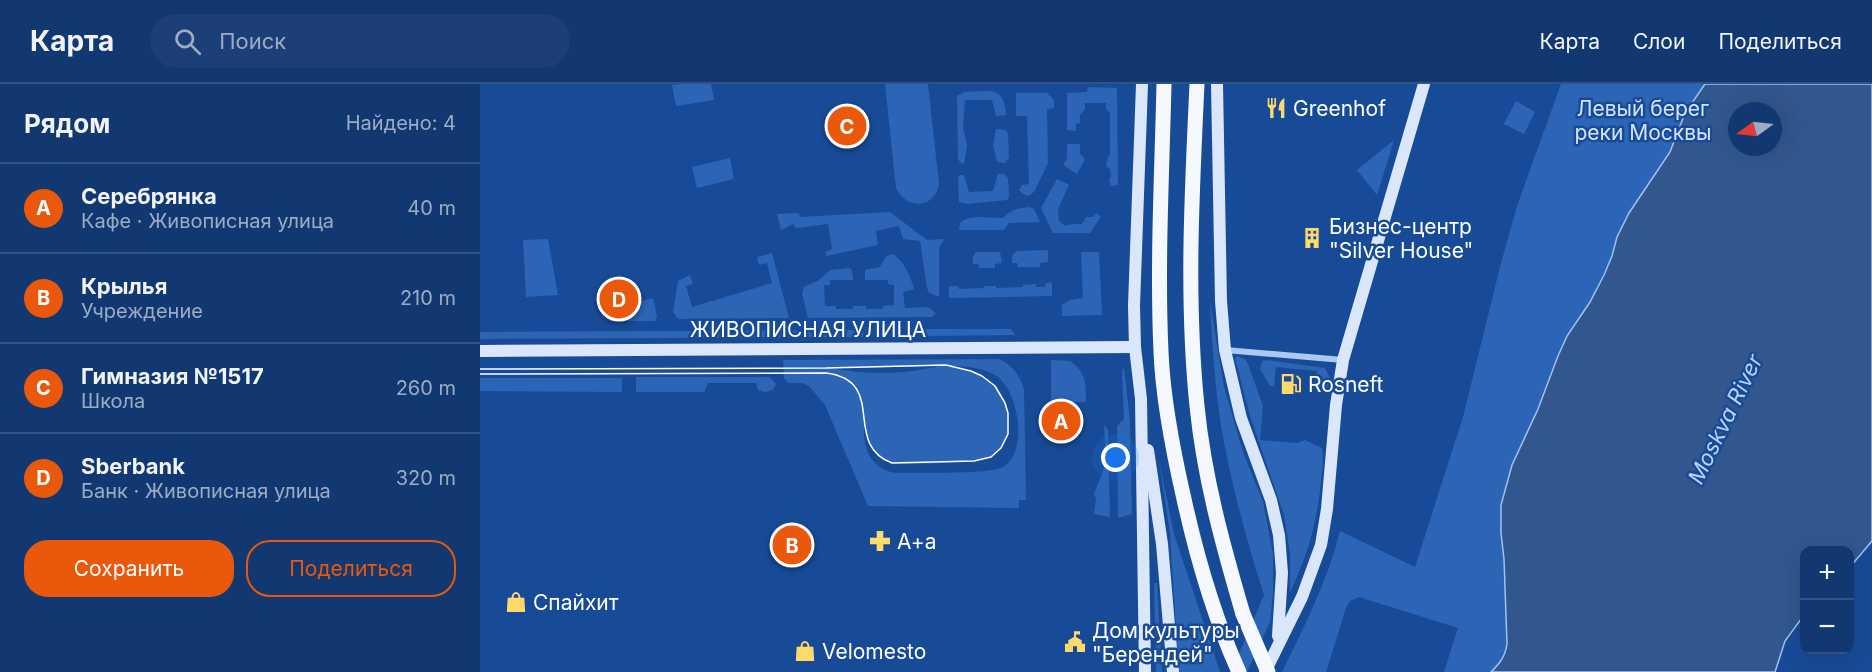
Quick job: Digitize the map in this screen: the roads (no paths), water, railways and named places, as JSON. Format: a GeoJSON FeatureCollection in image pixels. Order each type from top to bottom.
{"type":"FeatureCollection","features":[{"type":"Feature","properties":{"kind":"main road"},"geometry":{"type":"LineString","coordinates":[[1164,84],[1160,241],[1161,353],[1168,413],[1175,457],[1196,552],[1217,617],[1239,672]]}},
{"type":"Feature","properties":{"kind":"main road"},"geometry":{"type":"LineString","coordinates":[[1197,84],[1191,248],[1192,348],[1197,408],[1222,543],[1243,614],[1267,672]]}},
{"type":"Feature","properties":{"kind":"street"},"geometry":{"type":"LineString","coordinates":[[1142,84],[1134,306],[1136,347],[1141,399],[1162,544],[1173,672]]}},
{"type":"Feature","properties":{"kind":"street"},"geometry":{"type":"LineString","coordinates":[[1217,84],[1221,292],[1226,350],[1241,418],[1271,500],[1279,535],[1282,593],[1275,649]]}},
{"type":"Feature","properties":{"kind":"street"},"geometry":{"type":"LineString","coordinates":[[1267,672],[1275,649],[1302,597],[1317,561],[1325,528],[1336,405],[1343,360],[1424,84]]}},
{"type":"Feature","properties":{"kind":"street","name":"ЖИВОПИСНАЯ УЛИЦА"},"geometry":{"type":"LineString","coordinates":[[480,351],[1136,347]]}},
{"type":"Feature","properties":{"kind":"street"},"geometry":{"type":"LineString","coordinates":[[1226,350],[1343,360]]}},
{"type":"Feature","properties":{"kind":"street"},"geometry":{"type":"LineString","coordinates":[[1141,399],[1145,672]]}},
{"type":"Feature","properties":{"kind":"water","name":"Moskva River"},"geometry":{"type":"Polygon","coordinates":[[[1705,84],[1872,84],[1872,541],[1854,562],[1854,546],[1800,546],[1800,620],[1785,641],[1775,672],[1491,672],[1502,660],[1507,644],[1501,505],[1512,465],[1538,409],[1567,336],[1590,302],[1604,275],[1617,237],[1629,213],[1670,152],[1685,113],[1705,84]]]}},
{"type":"Feature","properties":{"kind":"tram line"},"geometry":{"type":"LineString","coordinates":[[480,369],[826,368],[946,365],[971,371],[995,386],[1008,413],[1008,434],[1001,448],[991,457],[974,461],[892,463],[877,454],[869,442],[861,400],[856,388],[845,378],[826,373],[480,374]]}},
{"type":"Feature","properties":{"kind":"place","name":"Greenhof"},"geometry":{"type":"Point","coordinates":[1276,108]}},
{"type":"Feature","properties":{"kind":"place","name":"Гимназия №1517"},"geometry":{"type":"Point","coordinates":[847,126]}},
{"type":"Feature","properties":{"kind":"place","name":"Бизнес-центр \"Silver House\""},"geometry":{"type":"Point","coordinates":[1312,238]}},
{"type":"Feature","properties":{"kind":"place","name":"Sberbank"},"geometry":{"type":"Point","coordinates":[619,299]}},
{"type":"Feature","properties":{"kind":"place","name":"Rosneft"},"geometry":{"type":"Point","coordinates":[1291,384]}},
{"type":"Feature","properties":{"kind":"place","name":"Серебрянка"},"geometry":{"type":"Point","coordinates":[1061,421]}},
{"type":"Feature","properties":{"kind":"place","name":"А+а"},"geometry":{"type":"Point","coordinates":[880,541]}},
{"type":"Feature","properties":{"kind":"place","name":"Крылья"},"geometry":{"type":"Point","coordinates":[792,545]}},
{"type":"Feature","properties":{"kind":"place","name":"Спайхит"},"geometry":{"type":"Point","coordinates":[516,602]}},
{"type":"Feature","properties":{"kind":"place","name":"Дом культуры \"Берендей\""},"geometry":{"type":"Point","coordinates":[1075,642]}},
{"type":"Feature","properties":{"kind":"place","name":"Velomesto"},"geometry":{"type":"Point","coordinates":[805,651]}},
{"type":"Feature","properties":{"kind":"park label","name":"Левый берег реки Москвы"},"geometry":{"type":"Point","coordinates":[1643,120]}}]}
